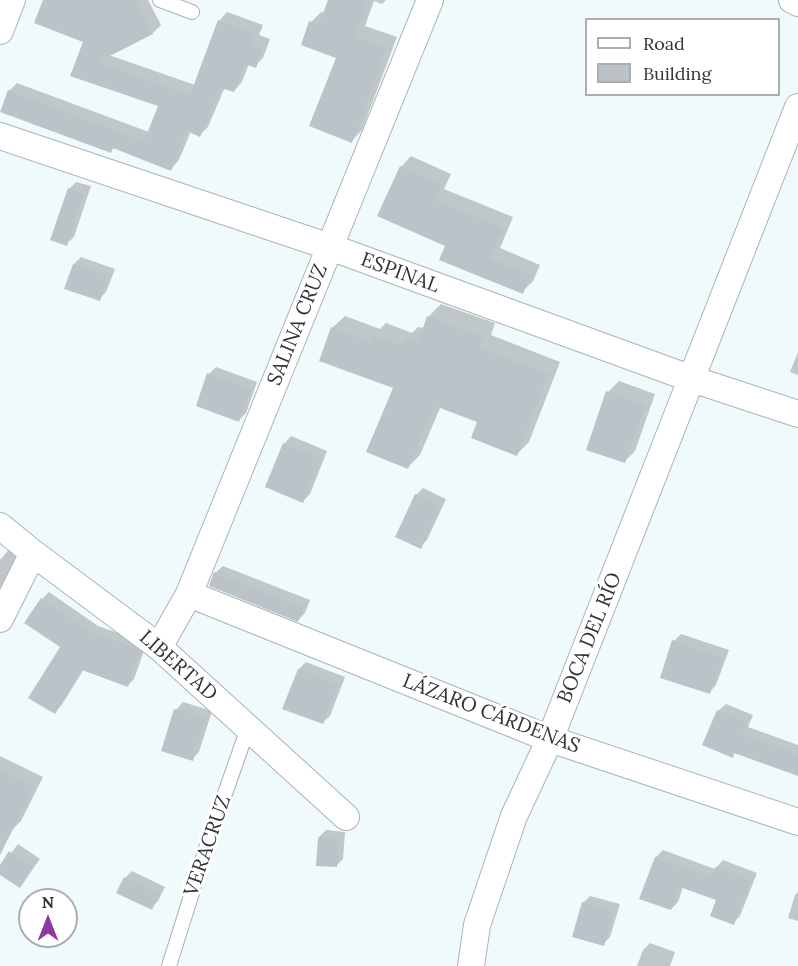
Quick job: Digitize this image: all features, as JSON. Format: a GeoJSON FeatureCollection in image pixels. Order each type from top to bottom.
{"type":"FeatureCollection","features":[{"type":"Feature","properties":{"kind":"street"},"geometry":{"type":"LineString","coordinates":[[0,31],[12,0]]}},
{"type":"Feature","properties":{"kind":"street","name":"SALINA CRUZ"},"geometry":{"type":"LineString","coordinates":[[159,647],[189,594],[430,0]]}},
{"type":"Feature","properties":{"kind":"street"},"geometry":{"type":"LineString","coordinates":[[792,0],[798,3]]}},
{"type":"Feature","properties":{"kind":"street","name":"BOCA DEL RÍO"},"geometry":{"type":"LineString","coordinates":[[471,966],[477,925],[514,816],[550,739],[798,107]]}},
{"type":"Feature","properties":{"kind":"street","name":"ESPINAL"},"geometry":{"type":"LineString","coordinates":[[0,136],[330,247],[692,379],[798,414]]}},
{"type":"Feature","properties":{"kind":"street","name":"LIBERTAD"},"geometry":{"type":"LineString","coordinates":[[0,526],[159,647],[346,818]]}},
{"type":"Feature","properties":{"kind":"street"},"geometry":{"type":"LineString","coordinates":[[0,619],[33,553]]}},
{"type":"Feature","properties":{"kind":"street","name":"LÁZARO CÁRDENAS"},"geometry":{"type":"LineString","coordinates":[[189,594],[550,739],[798,822]]}},
{"type":"Feature","properties":{"kind":"lane"},"geometry":{"type":"LineString","coordinates":[[160,0],[192,12]]}},
{"type":"Feature","properties":{"kind":"lane","name":"VERACRUZ"},"geometry":{"type":"LineString","coordinates":[[170,966],[208,842],[248,728]]}},
{"type":"Feature","properties":{"kind":"building"},"geometry":{"type":"Polygon","coordinates":[[[43,0],[136,0],[153,34],[98,62],[190,95],[218,20],[256,34],[252,43],[263,48],[256,68],[245,64],[234,92],[221,88],[200,137],[187,131],[171,171],[113,148],[111,153],[0,112],[8,90],[144,141],[158,106],[70,76],[83,42],[34,23],[43,0]]]}},
{"type":"Feature","properties":{"kind":"building"},"geometry":{"type":"Polygon","coordinates":[[[328,0],[368,0],[355,36],[387,48],[352,143],[309,126],[336,58],[301,45],[309,21],[319,25],[328,0]]]}},
{"type":"Feature","properties":{"kind":"building"},"geometry":{"type":"Polygon","coordinates":[[[400,166],[442,185],[435,200],[503,228],[491,258],[530,275],[523,294],[439,260],[445,246],[377,216],[400,166]]]}},
{"type":"Feature","properties":{"kind":"building"},"geometry":{"type":"Polygon","coordinates":[[[68,188],[84,194],[67,246],[50,240],[68,188]]]}},
{"type":"Feature","properties":{"kind":"building"},"geometry":{"type":"Polygon","coordinates":[[[73,264],[109,276],[100,301],[64,289],[73,264]]]}},
{"type":"Feature","properties":{"kind":"building"},"geometry":{"type":"Polygon","coordinates":[[[427,316],[483,336],[479,347],[549,374],[517,456],[471,438],[477,422],[435,406],[408,469],[366,452],[393,388],[319,361],[331,327],[370,341],[372,335],[402,345],[405,338],[418,342],[427,316]]]}},
{"type":"Feature","properties":{"kind":"building"},"geometry":{"type":"Polygon","coordinates":[[[207,373],[251,389],[239,422],[196,406],[207,373]]]}},
{"type":"Feature","properties":{"kind":"building"},"geometry":{"type":"Polygon","coordinates":[[[606,391],[646,405],[625,463],[586,450],[606,391]]]}},
{"type":"Feature","properties":{"kind":"building"},"geometry":{"type":"Polygon","coordinates":[[[283,443],[321,458],[303,503],[265,487],[283,443]]]}},
{"type":"Feature","properties":{"kind":"building"},"geometry":{"type":"Polygon","coordinates":[[[415,494],[440,506],[421,549],[395,537],[415,494]]]}},
{"type":"Feature","properties":{"kind":"building"},"geometry":{"type":"Polygon","coordinates":[[[214,572],[304,608],[298,622],[209,586],[214,572]]]}},
{"type":"Feature","properties":{"kind":"building"},"geometry":{"type":"Polygon","coordinates":[[[41,598],[91,632],[134,647],[140,652],[128,687],[82,670],[55,714],[28,698],[60,647],[24,623],[41,598]]]}},
{"type":"Feature","properties":{"kind":"building"},"geometry":{"type":"Polygon","coordinates":[[[672,640],[723,657],[710,694],[660,678],[672,640]]]}},
{"type":"Feature","properties":{"kind":"building"},"geometry":{"type":"Polygon","coordinates":[[[298,669],[339,684],[323,724],[282,709],[298,669]]]}},
{"type":"Feature","properties":{"kind":"building"},"geometry":{"type":"Polygon","coordinates":[[[174,709],[206,718],[193,761],[161,751],[174,709]]]}},
{"type":"Feature","properties":{"kind":"building"},"geometry":{"type":"Polygon","coordinates":[[[717,710],[747,722],[742,734],[798,754],[798,776],[734,753],[733,758],[702,745],[717,710]]]}},
{"type":"Feature","properties":{"kind":"building"},"geometry":{"type":"Polygon","coordinates":[[[0,770],[34,787],[0,855],[0,770]]]}},
{"type":"Feature","properties":{"kind":"building"},"geometry":{"type":"Polygon","coordinates":[[[318,837],[339,838],[337,867],[316,866],[318,837]]]}},
{"type":"Feature","properties":{"kind":"building"},"geometry":{"type":"Polygon","coordinates":[[[9,851],[34,867],[20,888],[0,875],[0,865],[9,851]]]}},
{"type":"Feature","properties":{"kind":"building"},"geometry":{"type":"Polygon","coordinates":[[[655,857],[711,877],[715,867],[751,880],[734,925],[710,916],[716,900],[680,887],[671,910],[639,899],[655,857]]]}},
{"type":"Feature","properties":{"kind":"building"},"geometry":{"type":"Polygon","coordinates":[[[124,877],[159,894],[152,910],[116,893],[124,877]]]}},
{"type":"Feature","properties":{"kind":"building"},"geometry":{"type":"Polygon","coordinates":[[[582,902],[614,911],[604,946],[572,937],[582,902]]]}}]}
